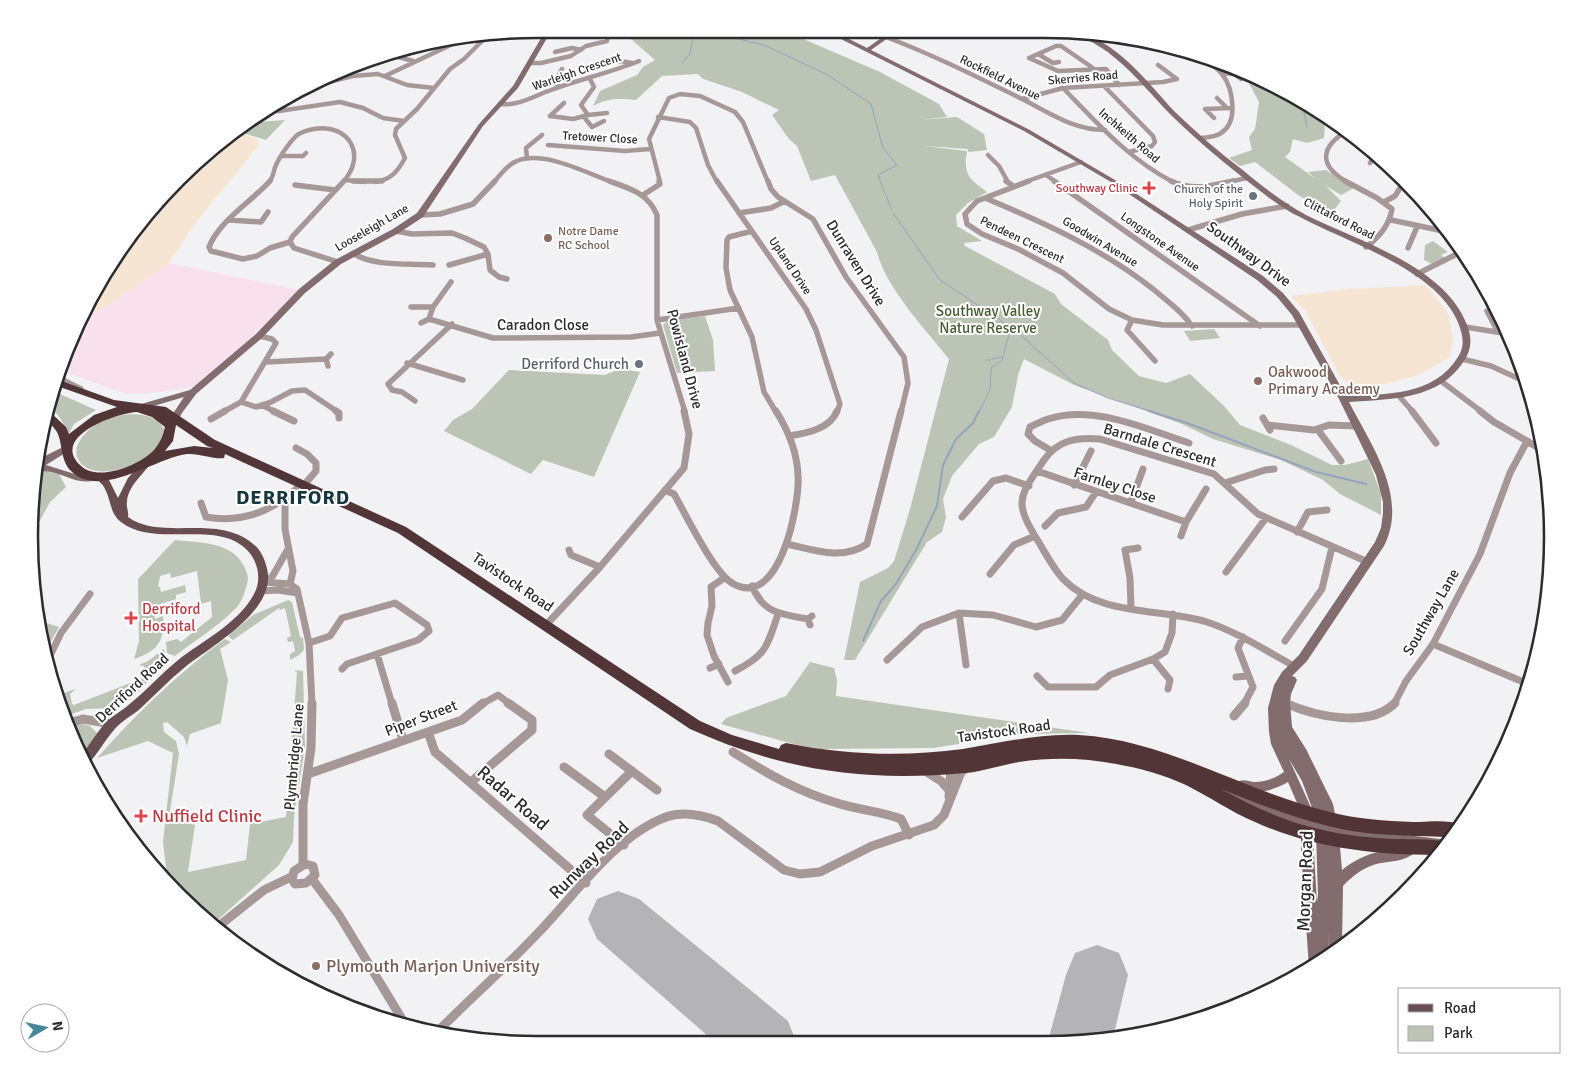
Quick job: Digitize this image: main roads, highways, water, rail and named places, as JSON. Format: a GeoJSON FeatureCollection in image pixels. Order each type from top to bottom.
{"type":"FeatureCollection","features":[{"type":"Feature","properties":{"kind":"highway"},"geometry":{"type":"LineString","coordinates":[[62,384],[112,403],[140,408]]}},
{"type":"Feature","properties":{"kind":"highway"},"geometry":{"type":"LineString","coordinates":[[60,390],[112,412]]}},
{"type":"Feature","properties":{"kind":"highway"},"geometry":{"type":"LineString","coordinates":[[67,447],[80,429],[91,421],[112,412],[140,408]]}},
{"type":"Feature","properties":{"kind":"highway","name":"Tavistock Road"},"geometry":{"type":"LineString","coordinates":[[140,408],[173,422],[211,444],[300,487]]}},
{"type":"Feature","properties":{"kind":"highway"},"geometry":{"type":"LineString","coordinates":[[52,419],[62,430],[70,462],[76,469],[87,475],[100,477]]}},
{"type":"Feature","properties":{"kind":"highway"},"geometry":{"type":"LineString","coordinates":[[148,462],[167,442],[173,422]]}},
{"type":"Feature","properties":{"kind":"highway","name":"Tavistock Road"},"geometry":{"type":"LineString","coordinates":[[100,477],[124,473],[148,462],[183,451],[210,450],[330,498],[402,530],[695,725],[713,734],[772,754],[812,764],[861,771],[925,771],[951,768],[968,760],[1030,742],[1073,741],[1133,749],[1196,770],[1258,796],[1321,828],[1362,825],[1402,829],[1447,830]]}},
{"type":"Feature","properties":{"kind":"highway","name":"Tavistock Road"},"geometry":{"type":"LineString","coordinates":[[670,708],[738,736],[815,754],[968,760],[1046,752],[1087,753],[1107,756],[1154,766],[1182,776],[1255,816],[1412,848],[1434,848]]}},
{"type":"Feature","properties":{"kind":"main road"},"geometry":{"type":"LineString","coordinates":[[137,525],[123,513],[122,501],[130,482],[148,462]]}},
{"type":"Feature","properties":{"kind":"main road"},"geometry":{"type":"LineString","coordinates":[[100,477],[112,490],[115,506],[119,514],[129,522],[137,525]]}},
{"type":"Feature","properties":{"kind":"main road","name":"Derriford Road"},"geometry":{"type":"LineString","coordinates":[[88,755],[112,724],[136,706],[185,660],[237,621],[251,606],[262,586],[263,573],[258,556],[246,544],[237,539],[215,533],[160,530],[137,525]]}},
{"type":"Feature","properties":{"kind":"waterway"},"geometry":{"type":"LineString","coordinates":[[682,63],[690,54],[693,37]]}},
{"type":"Feature","properties":{"kind":"waterway"},"geometry":{"type":"LineString","coordinates":[[730,37],[764,45],[828,75],[871,104],[883,148],[897,165],[878,175],[884,192]]}},
{"type":"Feature","properties":{"kind":"waterway"},"geometry":{"type":"LineString","coordinates":[[1304,110],[1307,127]]}},
{"type":"Feature","properties":{"kind":"waterway"},"geometry":{"type":"LineString","coordinates":[[885,193],[892,210]]}},
{"type":"Feature","properties":{"kind":"waterway"},"geometry":{"type":"LineString","coordinates":[[893,213],[940,280],[1015,330],[1074,383],[1108,398],[1153,412]]}},
{"type":"Feature","properties":{"kind":"waterway"},"geometry":{"type":"LineString","coordinates":[[979,412],[990,390],[991,368],[1002,360],[1011,328]]}},
{"type":"Feature","properties":{"kind":"waterway"},"geometry":{"type":"LineString","coordinates":[[992,359],[1002,357]]}},
{"type":"Feature","properties":{"kind":"waterway"},"geometry":{"type":"LineString","coordinates":[[863,641],[881,601],[896,584],[916,550],[937,506],[943,465],[956,439],[973,423],[979,411]]}},
{"type":"Feature","properties":{"kind":"waterway"},"geometry":{"type":"LineString","coordinates":[[1149,411],[1187,423],[1316,472],[1366,484]]}},
{"type":"Feature","properties":{"kind":"place","name":"Southway Clinic"},"geometry":{"type":"Point","coordinates":[1149,188]}},
{"type":"Feature","properties":{"kind":"place","name":"Church of the Holy Spirit"},"geometry":{"type":"Point","coordinates":[1253,196]}},
{"type":"Feature","properties":{"kind":"place","name":"Notre Dame RC School"},"geometry":{"type":"Point","coordinates":[548,238]}},
{"type":"Feature","properties":{"kind":"place","name":"Derriford Church"},"geometry":{"type":"Point","coordinates":[639,364]}},
{"type":"Feature","properties":{"kind":"place","name":"Oakwood Primary Academy"},"geometry":{"type":"Point","coordinates":[1258,381]}},
{"type":"Feature","properties":{"kind":"place","name":"Derriford Hospital"},"geometry":{"type":"Point","coordinates":[131,618]}},
{"type":"Feature","properties":{"kind":"place","name":"Nuffield Clinic"},"geometry":{"type":"Point","coordinates":[141,816]}},
{"type":"Feature","properties":{"kind":"place","name":"Plymouth Marjon University"},"geometry":{"type":"Point","coordinates":[316,966]}},
{"type":"Feature","properties":{"kind":"district","name":"DERRIFORD"},"geometry":{"type":"Point","coordinates":[293,497]}},
{"type":"Feature","properties":{"kind":"park label","name":"Southway Valley Nature Reserve"},"geometry":{"type":"Point","coordinates":[988,320]}}]}
